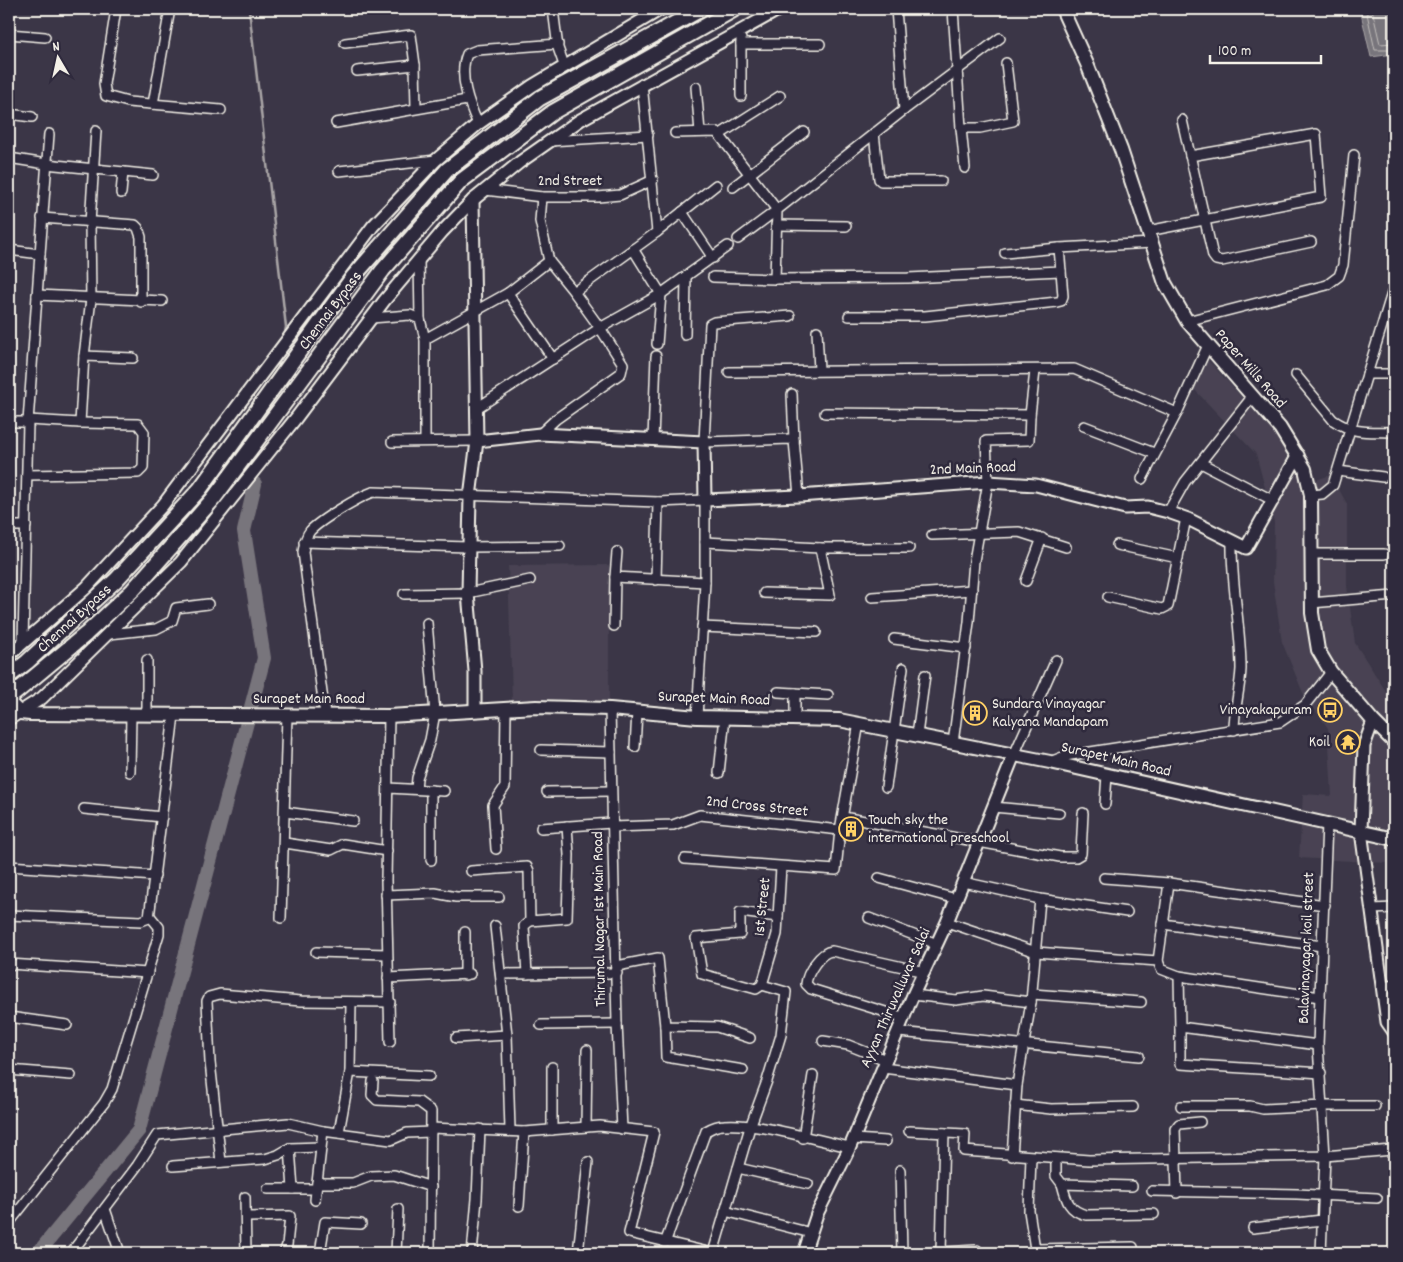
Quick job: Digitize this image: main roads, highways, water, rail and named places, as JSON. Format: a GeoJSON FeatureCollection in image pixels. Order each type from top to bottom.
{"type":"FeatureCollection","features":[{"type":"Feature","properties":{"kind":"highway","name":"Chennai Bypass"},"geometry":{"type":"LineString","coordinates":[[9,676],[116,580],[200,490],[353,277],[447,170],[540,98],[701,9]]}},
{"type":"Feature","properties":{"kind":"highway","name":"Chennai Bypass"},"geometry":{"type":"LineString","coordinates":[[13,706],[133,590],[214,498],[383,270],[461,181],[553,112],[736,9]]}},
{"type":"Feature","properties":{"kind":"main road","name":"Paper Mills Road"},"geometry":{"type":"LineString","coordinates":[[1062,9],[1087,64],[1121,150],[1165,283],[1187,321],[1280,428],[1305,469],[1311,495],[1313,554],[1311,603],[1318,650],[1331,672],[1373,721],[1394,742]]}},
{"type":"Feature","properties":{"kind":"main road","name":"Surapet Main Road"},"geometry":{"type":"LineString","coordinates":[[13,706],[147,715],[389,716],[536,707],[610,709],[697,716],[840,720],[1050,762],[1394,839]]}},
{"type":"Feature","properties":{"kind":"water"},"geometry":{"type":"Polygon","coordinates":[[[1360,9],[1394,9],[1394,54],[1371,57],[1360,9]]]}},
{"type":"Feature","properties":{"kind":"waterway"},"geometry":{"type":"LineString","coordinates":[[249,9],[286,327],[284,338]]}},
{"type":"Feature","properties":{"kind":"waterway"},"geometry":{"type":"LineString","coordinates":[[277,372],[280,358]]}},
{"type":"Feature","properties":{"kind":"waterway"},"geometry":{"type":"LineString","coordinates":[[269,414],[271,399]]}},
{"type":"Feature","properties":{"kind":"waterway"},"geometry":{"type":"LineString","coordinates":[[260,455],[263,441]]}},
{"type":"Feature","properties":{"kind":"waterway"},"geometry":{"type":"LineString","coordinates":[[255,484],[256,475]]}},
{"type":"Feature","properties":{"kind":"waterway"},"geometry":{"type":"LineString","coordinates":[[38,1253],[139,1130],[264,658],[244,531],[255,484]]}},
{"type":"Feature","properties":{"kind":"place","name":"Vinayakapuram"},"geometry":{"type":"Point","coordinates":[1330,710]}},
{"type":"Feature","properties":{"kind":"place","name":"Sundara Vinayagar Kalyana Mandapam"},"geometry":{"type":"Point","coordinates":[975,713]}},
{"type":"Feature","properties":{"kind":"place","name":"Koil"},"geometry":{"type":"Point","coordinates":[1348,742]}},
{"type":"Feature","properties":{"kind":"place","name":"Touch sky the international preschool"},"geometry":{"type":"Point","coordinates":[851,829]}}]}
